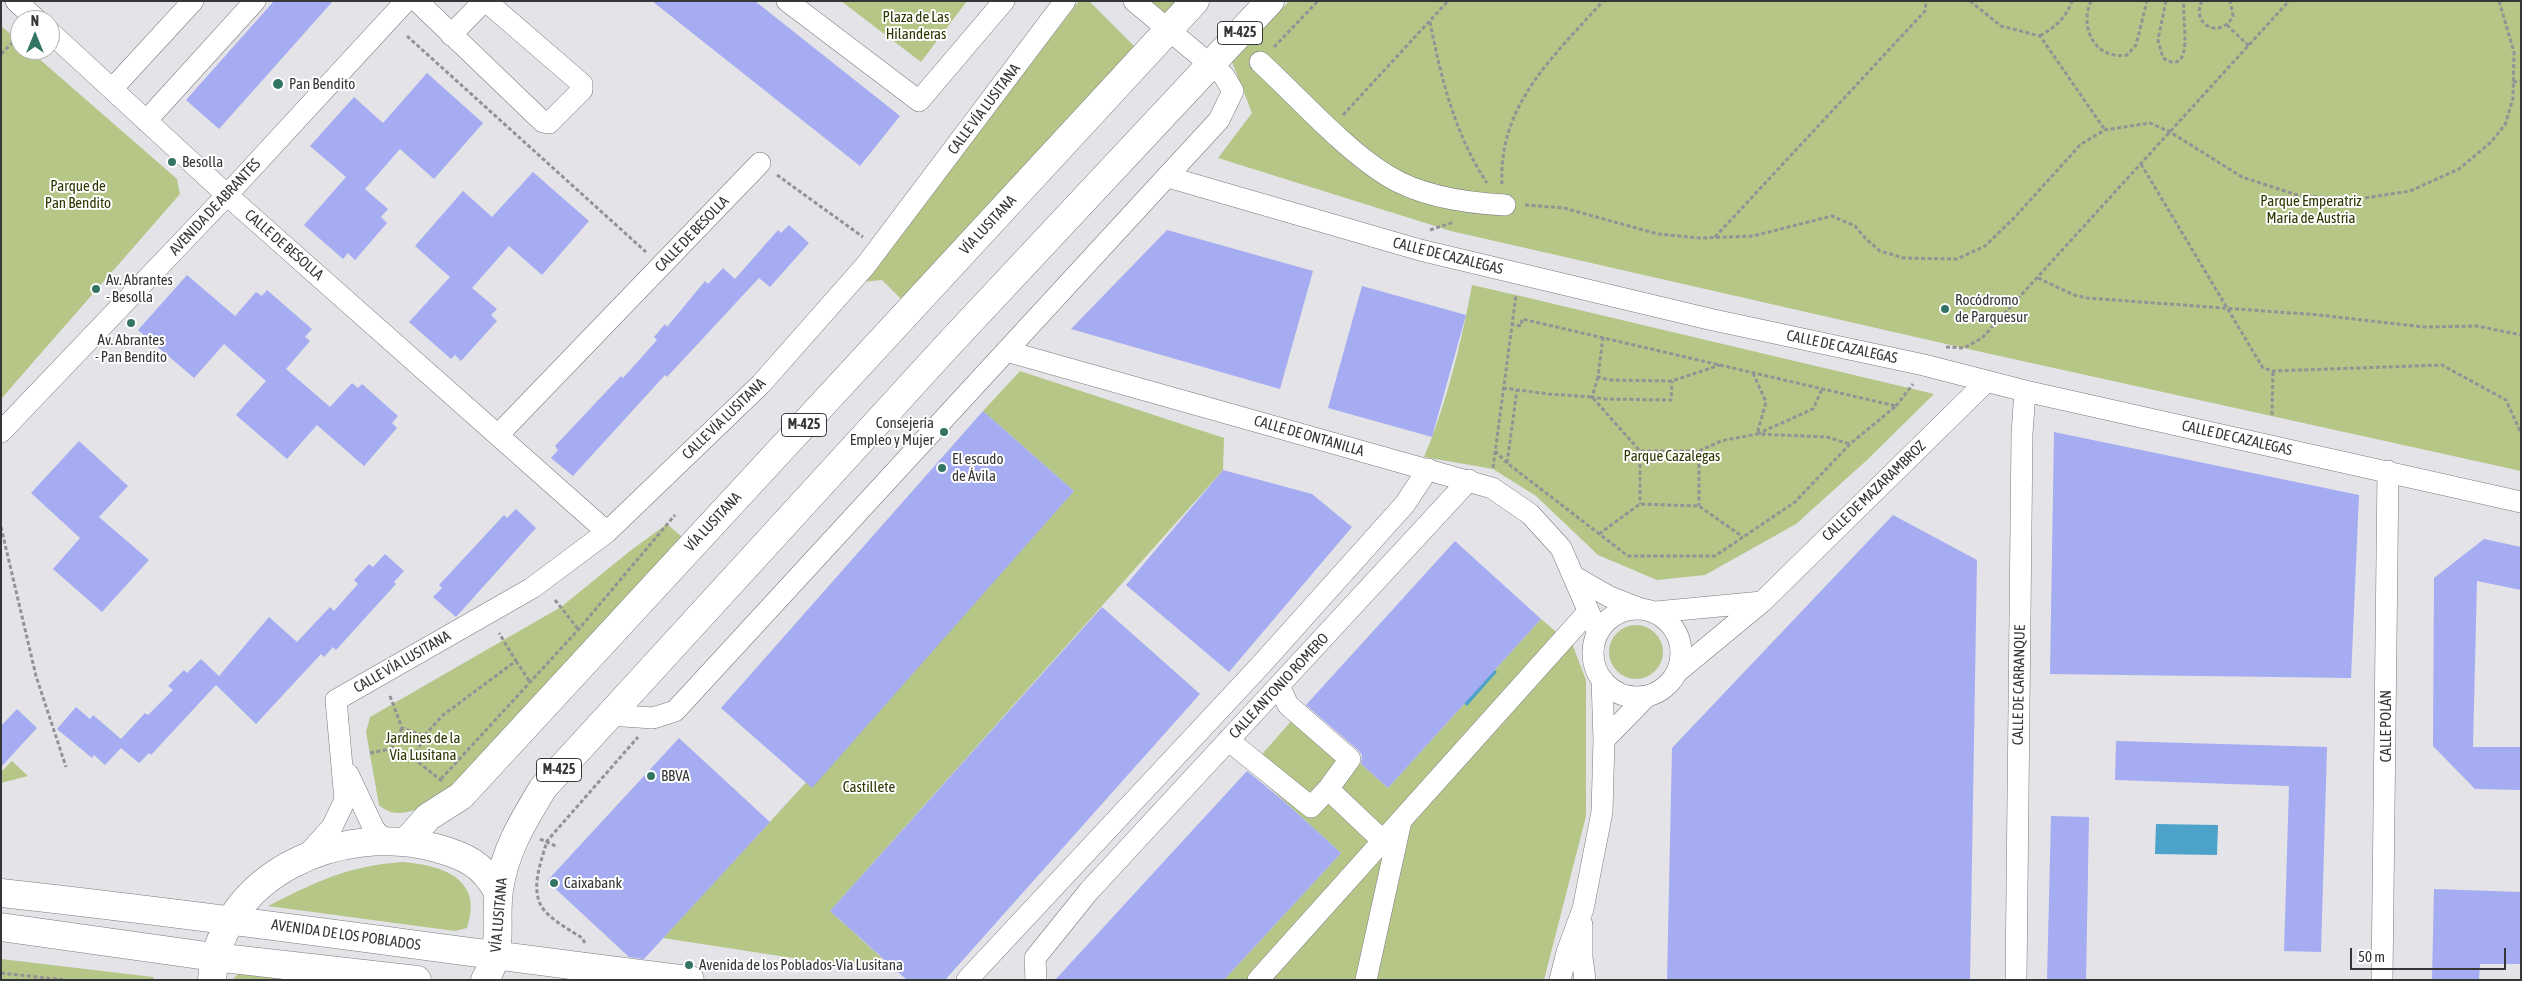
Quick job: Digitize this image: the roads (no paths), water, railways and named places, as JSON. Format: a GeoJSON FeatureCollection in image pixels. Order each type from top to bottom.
{"type":"FeatureCollection","features":[{"type":"Feature","properties":{"kind":"main road","name":"VÍA LUSITANA"},"geometry":{"type":"LineString","coordinates":[[396,841],[428,817],[461,796],[1195,1]]}},
{"type":"Feature","properties":{"kind":"main road","name":"VÍA LUSITANA"},"geometry":{"type":"LineString","coordinates":[[491,968],[498,892],[506,856],[518,830],[543,788],[949,344],[1270,1]]}},
{"type":"Feature","properties":{"kind":"main road"},"geometry":{"type":"LineString","coordinates":[[213,968],[231,919],[250,894],[306,856],[355,842],[396,841],[462,855],[482,869],[498,892]]}},
{"type":"Feature","properties":{"kind":"main road","name":"AVENIDA DE LOS POBLADOS"},"geometry":{"type":"LineString","coordinates":[[1,893],[231,919],[491,968],[690,980]]}},
{"type":"Feature","properties":{"kind":"main road"},"geometry":{"type":"LineString","coordinates":[[1,927],[213,968],[417,980]]}},
{"type":"Feature","properties":{"kind":"street"},"geometry":{"type":"LineString","coordinates":[[16,1],[26,10]]}},
{"type":"Feature","properties":{"kind":"street"},"geometry":{"type":"LineString","coordinates":[[112,89],[193,1]]}},
{"type":"Feature","properties":{"kind":"street"},"geometry":{"type":"LineString","coordinates":[[146,121],[255,1]]}},
{"type":"Feature","properties":{"kind":"street","name":"AVENIDA DE ABRANTES"},"geometry":{"type":"LineString","coordinates":[[1,432],[227,195],[406,1]]}},
{"type":"Feature","properties":{"kind":"street"},"geometry":{"type":"LineString","coordinates":[[417,1],[451,35],[543,122],[549,123],[582,90],[582,84],[488,2],[483,2],[451,35]]}},
{"type":"Feature","properties":{"kind":"street"},"geometry":{"type":"LineString","coordinates":[[787,1],[920,101],[1004,1]]}},
{"type":"Feature","properties":{"kind":"street","name":"CALLE VÍA LUSITANA"},"geometry":{"type":"LineString","coordinates":[[306,856],[332,827],[344,800],[343,758],[336,700],[532,588],[607,532],[761,384],[879,248],[1066,1]]}},
{"type":"Feature","properties":{"kind":"street"},"geometry":{"type":"LineString","coordinates":[[609,715],[653,718],[675,711],[1219,120],[1233,91],[1224,76],[1169,28],[1134,1]]}},
{"type":"Feature","properties":{"kind":"street","name":"CALLE DE BESOLLA"},"geometry":{"type":"LineString","coordinates":[[60,41],[227,195],[607,532]]}},
{"type":"Feature","properties":{"kind":"street"},"geometry":{"type":"LineString","coordinates":[[1260,62],[1330,128],[1389,177],[1444,198],[1473,203],[1505,205]]}},
{"type":"Feature","properties":{"kind":"street","name":"CALLE DE BESOLLA"},"geometry":{"type":"LineString","coordinates":[[498,435],[760,163]]}},
{"type":"Feature","properties":{"kind":"street","name":"CALLE DE CAZALEGAS"},"geometry":{"type":"LineString","coordinates":[[1168,177],[1420,250],[1709,319],[1924,365],[2025,391],[2521,502]]}},
{"type":"Feature","properties":{"kind":"street","name":"CALLE DE ONTANILLA"},"geometry":{"type":"LineString","coordinates":[[1006,351],[1492,488],[1530,514],[1561,548],[1598,633]]}},
{"type":"Feature","properties":{"kind":"street","name":"CALLE DE MAZARAMBROZ"},"geometry":{"type":"LineString","coordinates":[[1676,673],[1762,602],[1987,381]]}},
{"type":"Feature","properties":{"kind":"street","name":"CALLE DE CARRANQUE"},"geometry":{"type":"LineString","coordinates":[[2016,980],[2022,434],[2025,391]]}},
{"type":"Feature","properties":{"kind":"street","name":"CALLE ANTONIO ROMERO"},"geometry":{"type":"LineString","coordinates":[[968,980],[1354,562],[1405,504],[1428,469]]}},
{"type":"Feature","properties":{"kind":"street","name":"CALLE POLÁN"},"geometry":{"type":"LineString","coordinates":[[2382,980],[2388,472]]}},
{"type":"Feature","properties":{"kind":"street","name":"CALLE ANTONIO ROMERO"},"geometry":{"type":"LineString","coordinates":[[1035,958],[1089,891],[1469,480]]}},
{"type":"Feature","properties":{"kind":"street"},"geometry":{"type":"LineString","coordinates":[[1575,577],[1610,597],[1649,610],[1668,621],[1676,632],[1681,646],[1681,660],[1669,684],[1647,696],[1634,697],[1622,694],[1602,679],[1596,668],[1593,657],[1598,633],[1605,622],[1616,614],[1628,610],[1649,610],[1762,602]]}},
{"type":"Feature","properties":{"kind":"street"},"geometry":{"type":"LineString","coordinates":[[1258,980],[1588,612]]}},
{"type":"Feature","properties":{"kind":"street"},"geometry":{"type":"LineString","coordinates":[[1560,980],[1567,952],[1583,909],[1602,812],[1604,740],[1602,679]]}},
{"type":"Feature","properties":{"kind":"street"},"geometry":{"type":"LineString","coordinates":[[1228,740],[1311,808],[1350,759],[1288,704],[1279,686]]}},
{"type":"Feature","properties":{"kind":"street"},"geometry":{"type":"LineString","coordinates":[[1604,740],[1647,696]]}},
{"type":"Feature","properties":{"kind":"street","name":"CALLE VÍA LUSITANA"},"geometry":{"type":"LineString","coordinates":[[343,758],[374,829],[396,841]]}},
{"type":"Feature","properties":{"kind":"street"},"geometry":{"type":"LineString","coordinates":[[1328,789],[1382,841]]}},
{"type":"Feature","properties":{"kind":"street"},"geometry":{"type":"LineString","coordinates":[[1366,980],[1402,820]]}},
{"type":"Feature","properties":{"kind":"street"},"geometry":{"type":"LineString","coordinates":[[1583,909],[1582,957],[1585,980]]}},
{"type":"Feature","properties":{"kind":"street"},"geometry":{"type":"LineString","coordinates":[[1009,937],[1035,958],[1036,980]]}},
{"type":"Feature","properties":{"kind":"water"},"geometry":{"type":"Polygon","coordinates":[[[1483,660],[1497,672],[1467,706],[1453,693],[1483,660]]]}},
{"type":"Feature","properties":{"kind":"water"},"geometry":{"type":"Polygon","coordinates":[[[2156,824],[2218,825],[2217,855],[2155,854],[2156,824]]]}},
{"type":"Feature","properties":{"kind":"place","name":"Pan Bendito"},"geometry":{"type":"Point","coordinates":[278,84]}},
{"type":"Feature","properties":{"kind":"place","name":"Besolla"},"geometry":{"type":"Point","coordinates":[172,162]}},
{"type":"Feature","properties":{"kind":"place","name":"Av. Abrantes - Besolla"},"geometry":{"type":"Point","coordinates":[96,289]}},
{"type":"Feature","properties":{"kind":"place","name":"Rocódromo de Parquesur"},"geometry":{"type":"Point","coordinates":[1945,309]}},
{"type":"Feature","properties":{"kind":"place","name":"Av. Abrantes - Pan Bendito"},"geometry":{"type":"Point","coordinates":[131,323]}},
{"type":"Feature","properties":{"kind":"place","name":"Consejería Empleo y Mujer"},"geometry":{"type":"Point","coordinates":[944,432]}},
{"type":"Feature","properties":{"kind":"place","name":"El escudo de Ávila"},"geometry":{"type":"Point","coordinates":[942,468]}},
{"type":"Feature","properties":{"kind":"place","name":"BBVA"},"geometry":{"type":"Point","coordinates":[651,776]}},
{"type":"Feature","properties":{"kind":"place","name":"Caixabank"},"geometry":{"type":"Point","coordinates":[554,883]}},
{"type":"Feature","properties":{"kind":"place","name":"Avenida de los Poblados-Vía Lusitana"},"geometry":{"type":"Point","coordinates":[689,965]}},
{"type":"Feature","properties":{"kind":"park label","name":"Plaza de Las Hilanderas"},"geometry":{"type":"Point","coordinates":[916,26]}},
{"type":"Feature","properties":{"kind":"park label","name":"Parque de Pan Bendito"},"geometry":{"type":"Point","coordinates":[78,194]}},
{"type":"Feature","properties":{"kind":"park label","name":"Parque Emperatriz María de Austria"},"geometry":{"type":"Point","coordinates":[2311,210]}},
{"type":"Feature","properties":{"kind":"park label","name":"Parque Cazalegas"},"geometry":{"type":"Point","coordinates":[1672,456]}},
{"type":"Feature","properties":{"kind":"park label","name":"Jardines de la Vía Lusitana"},"geometry":{"type":"Point","coordinates":[423,746]}},
{"type":"Feature","properties":{"kind":"park label","name":"Castillete"},"geometry":{"type":"Point","coordinates":[869,787]}}]}
